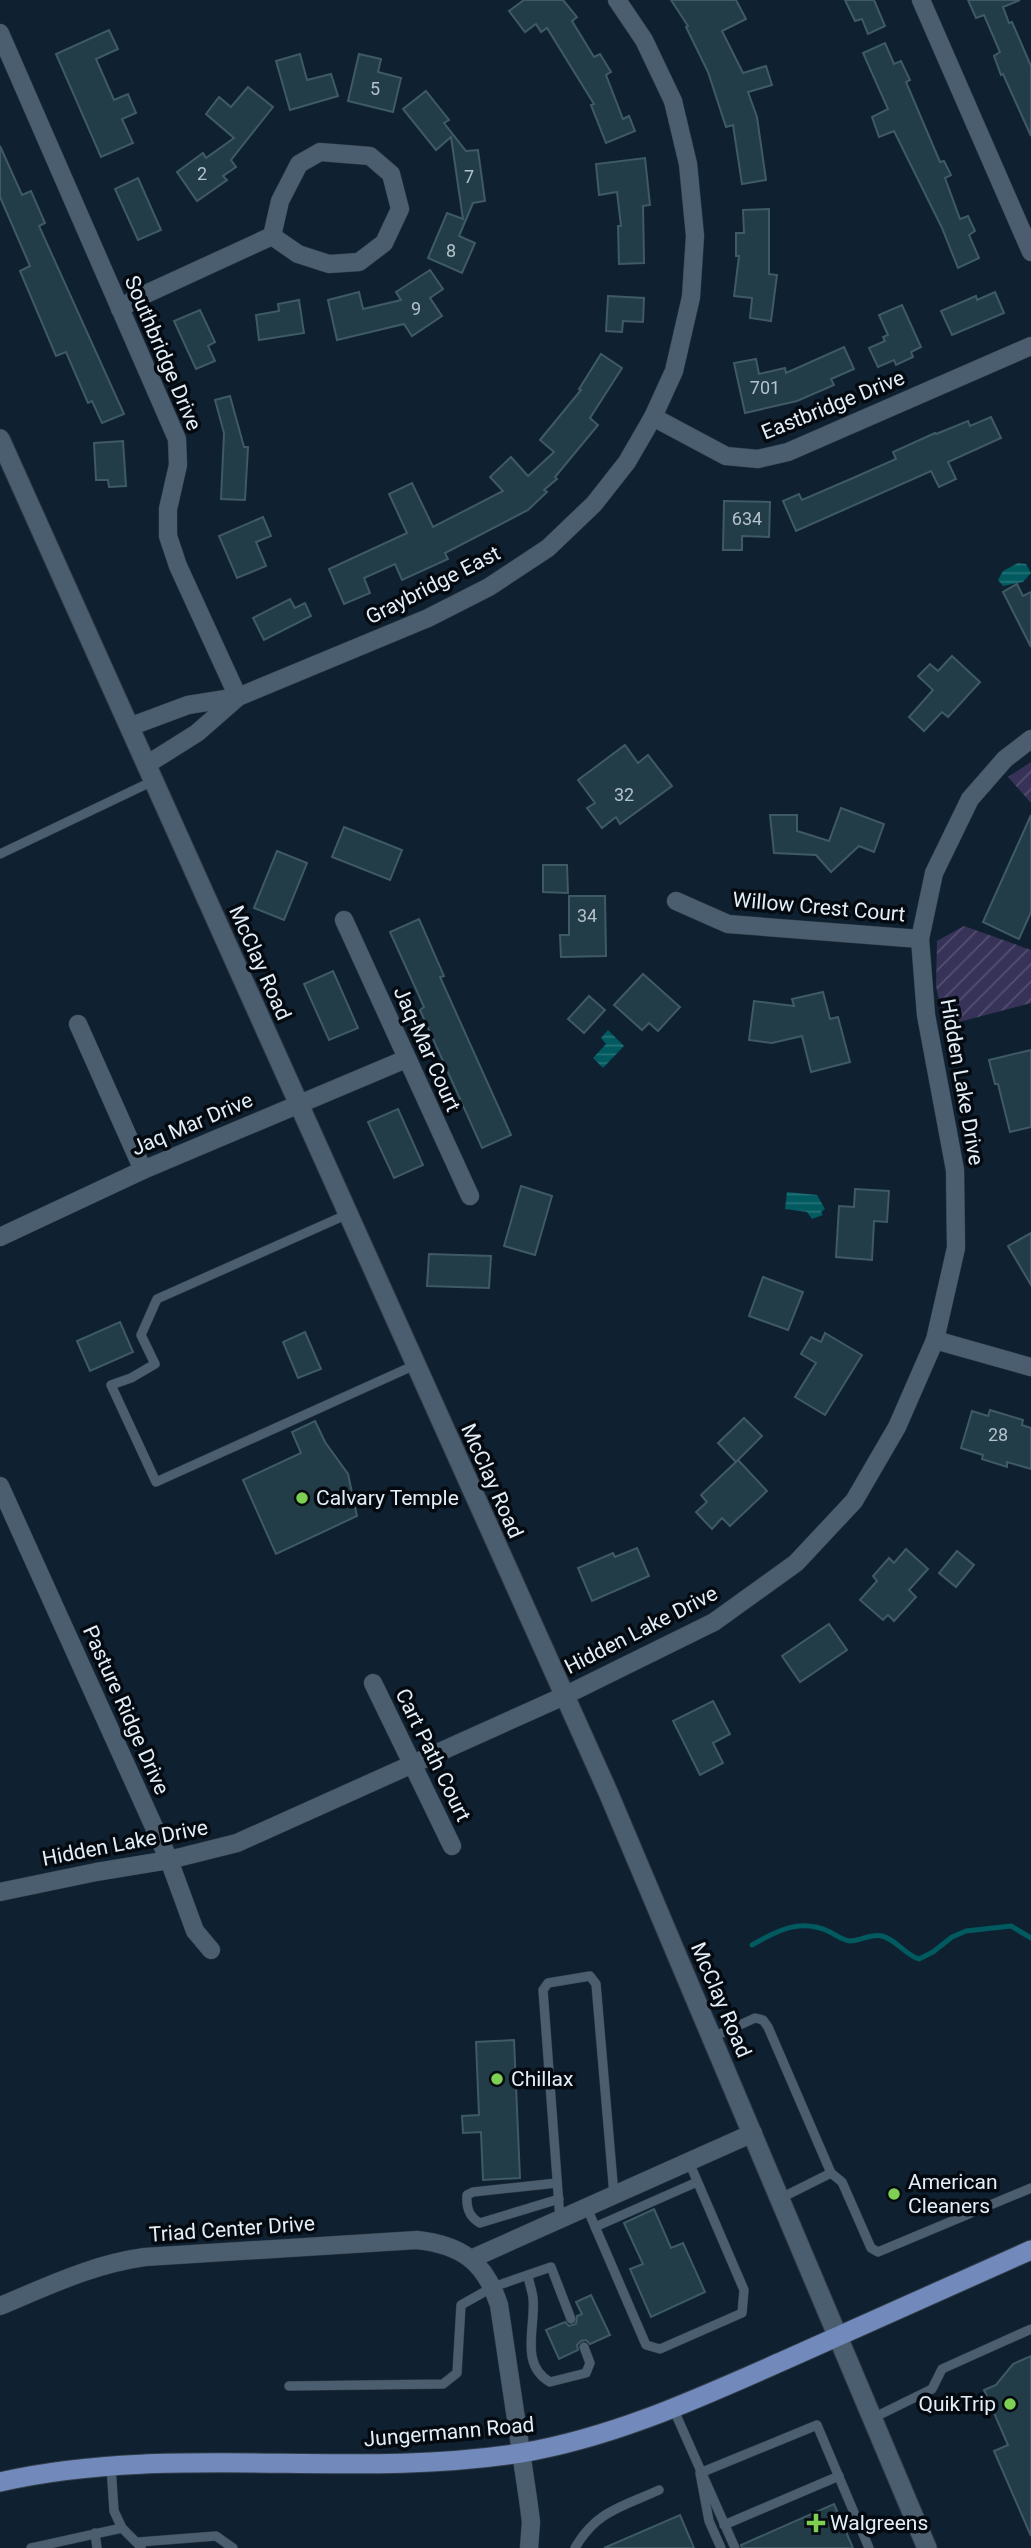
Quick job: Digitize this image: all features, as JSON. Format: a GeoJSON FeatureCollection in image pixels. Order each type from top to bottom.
{"type":"FeatureCollection","features":[{"type":"Feature","properties":{"kind":"main road","name":"McClay Road"},"geometry":{"type":"LineString","coordinates":[[0,439],[608,1792],[927,2548]]}},
{"type":"Feature","properties":{"kind":"main road","name":"Jungermann Road"},"geometry":{"type":"LineString","coordinates":[[0,2482],[34,2474],[111,2465],[413,2463],[520,2453],[613,2432],[839,2336],[1031,2250]]}},
{"type":"Feature","properties":{"kind":"street","name":"Graybridge East"},"geometry":{"type":"LineString","coordinates":[[129,727],[188,705],[239,697],[428,618],[489,587],[548,548],[594,504],[627,462],[653,417],[674,371],[691,297],[695,236],[688,164],[673,101],[644,40],[617,0]]}},
{"type":"Feature","properties":{"kind":"street"},"geometry":{"type":"LineString","coordinates":[[921,0],[1031,252]]}},
{"type":"Feature","properties":{"kind":"street","name":"Southbridge Drive"},"geometry":{"type":"LineString","coordinates":[[0,33],[177,439],[178,465],[168,509],[168,536],[178,566],[239,697]]}},
{"type":"Feature","properties":{"kind":"street"},"geometry":{"type":"LineString","coordinates":[[320,152],[370,156],[391,174],[400,209],[384,243],[359,262],[329,264],[298,254],[272,236],[280,201],[299,164],[320,152]]}},
{"type":"Feature","properties":{"kind":"street"},"geometry":{"type":"LineString","coordinates":[[120,309],[135,299],[272,236]]}},
{"type":"Feature","properties":{"kind":"street","name":"Eastbridge Drive"},"geometry":{"type":"LineString","coordinates":[[653,417],[726,456],[758,459],[788,452],[1031,346]]}},
{"type":"Feature","properties":{"kind":"street","name":"Graybridge East"},"geometry":{"type":"LineString","coordinates":[[150,773],[239,697]]}},
{"type":"Feature","properties":{"kind":"street","name":"Hidden Lake Drive"},"geometry":{"type":"LineString","coordinates":[[0,1892],[169,1860],[237,1843],[564,1696],[714,1622],[796,1563],[853,1501],[897,1427],[936,1340],[956,1248],[955,1170],[926,1015],[919,939],[934,873],[969,802],[1005,760],[1031,739]]}},
{"type":"Feature","properties":{"kind":"street","name":"Willow Crest Court"},"geometry":{"type":"LineString","coordinates":[[676,901],[728,924],[919,939]]}},
{"type":"Feature","properties":{"kind":"street","name":"Jaq-Mar Court"},"geometry":{"type":"LineString","coordinates":[[344,920],[470,1196]]}},
{"type":"Feature","properties":{"kind":"street"},"geometry":{"type":"LineString","coordinates":[[78,1024],[143,1170]]}},
{"type":"Feature","properties":{"kind":"street","name":"Jaq Mar Drive"},"geometry":{"type":"LineString","coordinates":[[0,1237],[143,1170],[406,1059]]}},
{"type":"Feature","properties":{"kind":"street"},"geometry":{"type":"LineString","coordinates":[[936,1340],[1031,1367]]}},
{"type":"Feature","properties":{"kind":"street","name":"Pasture Ridge Drive"},"geometry":{"type":"LineString","coordinates":[[0,1486],[169,1860],[195,1931],[211,1950]]}},
{"type":"Feature","properties":{"kind":"street","name":"Cart Path Court"},"geometry":{"type":"LineString","coordinates":[[373,1683],[452,1846]]}},
{"type":"Feature","properties":{"kind":"street"},"geometry":{"type":"LineString","coordinates":[[471,2259],[753,2133]]}},
{"type":"Feature","properties":{"kind":"street","name":"Triad Center Drive"},"geometry":{"type":"LineString","coordinates":[[0,2306],[86,2270],[114,2261],[145,2257],[417,2240],[440,2242],[458,2249],[484,2272],[494,2287],[504,2325],[531,2522],[529,2548]]}},
{"type":"Feature","properties":{"kind":"lane"},"geometry":{"type":"LineString","coordinates":[[0,854],[150,773]]}},
{"type":"Feature","properties":{"kind":"lane"},"geometry":{"type":"LineString","coordinates":[[348,1214],[157,1299],[141,1335],[155,1364],[131,1378],[111,1385],[156,1482],[415,1365]]}},
{"type":"Feature","properties":{"kind":"lane"},"geometry":{"type":"LineString","coordinates":[[560,2219],[542,1990],[548,1983],[590,1976],[596,1983],[614,2195]]}},
{"type":"Feature","properties":{"kind":"lane"},"geometry":{"type":"LineString","coordinates":[[713,2037],[755,2018],[763,2020],[831,2173],[842,2182],[872,2248],[878,2252],[1031,2188]]}},
{"type":"Feature","properties":{"kind":"lane"},"geometry":{"type":"LineString","coordinates":[[587,2208],[646,2345],[660,2349],[742,2313],[744,2290],[689,2162]]}},
{"type":"Feature","properties":{"kind":"lane"},"geometry":{"type":"LineString","coordinates":[[781,2198],[831,2173]]}},
{"type":"Feature","properties":{"kind":"lane"},"geometry":{"type":"LineString","coordinates":[[595,2227],[697,2182]]}},
{"type":"Feature","properties":{"kind":"lane"},"geometry":{"type":"LineString","coordinates":[[557,2183],[473,2192],[467,2195],[467,2205],[473,2219],[480,2223],[559,2199]]}},
{"type":"Feature","properties":{"kind":"lane"},"geometry":{"type":"LineString","coordinates":[[289,2386],[443,2384],[457,2373],[461,2305],[494,2287],[551,2267],[571,2319]]}},
{"type":"Feature","properties":{"kind":"lane"},"geometry":{"type":"LineString","coordinates":[[528,2275],[533,2298],[532,2362],[537,2372],[550,2382],[586,2373],[590,2362],[584,2347]]}},
{"type":"Feature","properties":{"kind":"lane"},"geometry":{"type":"LineString","coordinates":[[873,2418],[932,2389],[942,2369],[1031,2329]]}},
{"type":"Feature","properties":{"kind":"lane"},"geometry":{"type":"LineString","coordinates":[[673,2408],[735,2548]]}},
{"type":"Feature","properties":{"kind":"lane"},"geometry":{"type":"LineString","coordinates":[[700,2473],[817,2426],[869,2548]]}},
{"type":"Feature","properties":{"kind":"lane"},"geometry":{"type":"LineString","coordinates":[[111,2465],[114,2511],[121,2528],[140,2545],[216,2536],[233,2548]]}},
{"type":"Feature","properties":{"kind":"lane"},"geometry":{"type":"LineString","coordinates":[[700,2473],[709,2521],[721,2548]]}},
{"type":"Feature","properties":{"kind":"lane"},"geometry":{"type":"LineString","coordinates":[[724,2525],[839,2476]]}},
{"type":"Feature","properties":{"kind":"lane"},"geometry":{"type":"LineString","coordinates":[[575,2548],[598,2517],[659,2490]]}},
{"type":"Feature","properties":{"kind":"lane"},"geometry":{"type":"LineString","coordinates":[[31,2548],[121,2528]]}},
{"type":"Feature","properties":{"kind":"lane"},"geometry":{"type":"LineString","coordinates":[[95,2533],[97,2548]]}},
{"type":"Feature","properties":{"kind":"shaded area"},"geometry":{"type":"Polygon","coordinates":[[[1018,563],[1026,564],[1031,573],[1023,582],[1003,586],[998,580],[1003,571],[1018,563]]]}},
{"type":"Feature","properties":{"kind":"shaded area"},"geometry":{"type":"Polygon","coordinates":[[[1031,762],[1031,803],[1008,777],[1031,762]]]}},
{"type":"Feature","properties":{"kind":"shaded area"},"geometry":{"type":"Polygon","coordinates":[[[964,926],[1031,950],[1031,1003],[944,1026],[936,986],[937,941],[964,926]]]}},
{"type":"Feature","properties":{"kind":"shaded area"},"geometry":{"type":"Polygon","coordinates":[[[608,1030],[624,1046],[603,1068],[593,1058],[606,1044],[601,1038],[608,1030]]]}},
{"type":"Feature","properties":{"kind":"shaded area"},"geometry":{"type":"Polygon","coordinates":[[[787,1192],[817,1195],[825,1209],[821,1212],[823,1215],[812,1219],[807,1212],[785,1209],[787,1192]]]}},
{"type":"Feature","properties":{"kind":"building"},"geometry":{"type":"Polygon","coordinates":[[[524,0],[563,0],[577,17],[572,21],[594,57],[600,54],[611,72],[606,75],[623,119],[629,116],[635,131],[606,143],[591,105],[594,104],[547,28],[541,32],[536,24],[525,32],[509,11],[524,0]]]}},
{"type":"Feature","properties":{"kind":"building"},"geometry":{"type":"Polygon","coordinates":[[[671,0],[736,0],[746,19],[722,31],[743,73],[766,66],[772,85],[748,92],[757,117],[766,180],[742,184],[733,125],[726,127],[708,72],[686,27],[688,26],[671,0]]]}},
{"type":"Feature","properties":{"kind":"building"},"geometry":{"type":"Polygon","coordinates":[[[845,0],[874,0],[885,26],[868,34],[862,19],[855,21],[845,0]]]}},
{"type":"Feature","properties":{"kind":"building"},"geometry":{"type":"Polygon","coordinates":[[[968,0],[1020,0],[1003,7],[1031,66],[1031,136],[1003,74],[1001,75],[994,56],[1000,52],[984,15],[976,18],[968,0]]]}},
{"type":"Feature","properties":{"kind":"building"},"geometry":{"type":"Polygon","coordinates":[[[109,30],[118,49],[96,59],[114,100],[128,94],[136,113],[122,119],[133,143],[101,157],[56,54],[109,30]]]}},
{"type":"Feature","properties":{"kind":"building"},"geometry":{"type":"Polygon","coordinates":[[[885,43],[894,64],[901,61],[910,80],[906,82],[940,162],[944,161],[951,175],[945,178],[960,219],[968,216],[975,231],[969,235],[979,258],[958,268],[942,228],[894,131],[879,137],[872,117],[888,109],[863,53],[885,43]]]}},
{"type":"Feature","properties":{"kind":"building"},"geometry":{"type":"Polygon","coordinates":[[[300,54],[307,80],[331,74],[338,96],[290,110],[276,61],[300,54]]]}},
{"type":"Feature","properties":{"kind":"building"},"geometry":{"type":"Polygon","coordinates":[[[359,54],[381,59],[378,72],[401,78],[393,112],[348,101],[359,54]]]}},
{"type":"Feature","properties":{"kind":"building"},"geometry":{"type":"Polygon","coordinates":[[[248,87],[273,107],[231,160],[236,167],[223,176],[227,180],[197,201],[177,172],[203,153],[206,158],[234,138],[206,114],[219,97],[231,107],[248,87]]]}},
{"type":"Feature","properties":{"kind":"building"},"geometry":{"type":"Polygon","coordinates":[[[426,91],[449,120],[444,123],[466,151],[478,150],[485,201],[473,203],[459,236],[475,243],[462,273],[428,258],[447,213],[463,219],[451,137],[436,150],[403,109],[426,91]]]}},
{"type":"Feature","properties":{"kind":"building"},"geometry":{"type":"Polygon","coordinates":[[[0,146],[22,195],[31,191],[45,223],[39,226],[124,414],[102,423],[92,401],[88,403],[66,352],[56,356],[20,271],[30,266],[0,197],[0,146]]]}},
{"type":"Feature","properties":{"kind":"building"},"geometry":{"type":"Polygon","coordinates":[[[645,158],[650,205],[643,206],[644,263],[619,264],[618,226],[621,226],[617,192],[599,195],[596,164],[645,158]]]}},
{"type":"Feature","properties":{"kind":"building"},"geometry":{"type":"Polygon","coordinates":[[[138,178],[161,230],[138,240],[115,189],[138,178]]]}},
{"type":"Feature","properties":{"kind":"building"},"geometry":{"type":"Polygon","coordinates":[[[769,209],[769,274],[777,275],[771,321],[750,318],[752,298],[734,296],[739,256],[736,256],[736,233],[744,233],[743,210],[769,209]]]}},
{"type":"Feature","properties":{"kind":"building"},"geometry":{"type":"Polygon","coordinates":[[[430,270],[443,289],[430,298],[442,316],[412,336],[404,324],[337,340],[328,300],[359,292],[363,309],[401,300],[396,292],[430,270]]]}},
{"type":"Feature","properties":{"kind":"building"},"geometry":{"type":"Polygon","coordinates":[[[995,292],[1004,313],[952,335],[941,311],[976,296],[977,300],[995,292]]]}},
{"type":"Feature","properties":{"kind":"building"},"geometry":{"type":"Polygon","coordinates":[[[608,296],[644,298],[643,322],[623,321],[622,332],[606,331],[608,296]]]}},
{"type":"Feature","properties":{"kind":"building"},"geometry":{"type":"Polygon","coordinates":[[[299,300],[304,333],[259,340],[256,315],[279,311],[278,304],[299,300]]]}},
{"type":"Feature","properties":{"kind":"building"},"geometry":{"type":"Polygon","coordinates":[[[902,305],[921,347],[911,352],[913,357],[896,365],[894,360],[878,367],[869,348],[885,341],[883,337],[888,335],[879,315],[902,305]]]}},
{"type":"Feature","properties":{"kind":"building"},"geometry":{"type":"Polygon","coordinates":[[[200,310],[215,342],[208,346],[215,361],[196,369],[174,321],[200,310]]]}},
{"type":"Feature","properties":{"kind":"building"},"geometry":{"type":"Polygon","coordinates":[[[844,347],[854,369],[831,379],[834,385],[797,401],[745,413],[734,363],[756,359],[759,374],[785,368],[786,373],[844,347]]]}},
{"type":"Feature","properties":{"kind":"building"},"geometry":{"type":"Polygon","coordinates":[[[601,354],[622,368],[590,418],[598,425],[555,477],[557,479],[544,490],[547,492],[528,510],[445,553],[448,559],[402,580],[395,564],[364,578],[370,593],[344,604],[329,569],[407,533],[389,494],[412,483],[433,527],[503,491],[490,477],[511,457],[528,476],[554,452],[540,440],[581,390],[579,389],[601,354]]]}},
{"type":"Feature","properties":{"kind":"building"},"geometry":{"type":"Polygon","coordinates":[[[230,396],[244,447],[248,447],[245,500],[221,499],[224,433],[215,400],[230,396]]]}},
{"type":"Feature","properties":{"kind":"building"},"geometry":{"type":"Polygon","coordinates":[[[991,417],[1001,438],[948,462],[956,479],[939,487],[931,471],[796,531],[783,501],[799,494],[802,500],[896,459],[893,452],[935,433],[968,421],[970,426],[991,417]]]}},
{"type":"Feature","properties":{"kind":"building"},"geometry":{"type":"Polygon","coordinates":[[[123,441],[126,486],[109,487],[108,480],[96,480],[94,443],[123,441]]]}},
{"type":"Feature","properties":{"kind":"building"},"geometry":{"type":"Polygon","coordinates":[[[724,501],[770,502],[769,537],[742,536],[742,550],[723,550],[724,501]]]}},
{"type":"Feature","properties":{"kind":"building"},"geometry":{"type":"Polygon","coordinates":[[[263,517],[271,536],[256,542],[266,566],[237,578],[219,536],[263,517]]]}},
{"type":"Feature","properties":{"kind":"building"},"geometry":{"type":"Polygon","coordinates":[[[1017,584],[1023,596],[1031,592],[1031,647],[1003,592],[1017,584]]]}},
{"type":"Feature","properties":{"kind":"building"},"geometry":{"type":"Polygon","coordinates":[[[290,599],[295,608],[305,603],[311,616],[264,640],[253,618],[290,599]]]}},
{"type":"Feature","properties":{"kind":"building"},"geometry":{"type":"Polygon","coordinates":[[[952,656],[980,682],[948,717],[942,712],[924,731],[909,717],[933,690],[918,676],[930,664],[938,671],[952,656]]]}},
{"type":"Feature","properties":{"kind":"building"},"geometry":{"type":"Polygon","coordinates":[[[625,745],[638,763],[648,755],[672,786],[620,824],[616,817],[602,828],[587,808],[595,803],[578,780],[625,745]]]}},
{"type":"Feature","properties":{"kind":"building"},"geometry":{"type":"Polygon","coordinates":[[[841,808],[884,824],[874,852],[859,846],[831,872],[816,855],[774,853],[770,815],[797,815],[797,831],[829,841],[841,808]]]}},
{"type":"Feature","properties":{"kind":"building"},"geometry":{"type":"Polygon","coordinates":[[[1031,815],[1031,912],[1019,939],[983,922],[1031,815]]]}},
{"type":"Feature","properties":{"kind":"building"},"geometry":{"type":"Polygon","coordinates":[[[344,827],[402,850],[390,880],[332,857],[344,827]]]}},
{"type":"Feature","properties":{"kind":"building"},"geometry":{"type":"Polygon","coordinates":[[[277,851],[307,863],[284,920],[254,908],[277,851]]]}},
{"type":"Feature","properties":{"kind":"building"},"geometry":{"type":"Polygon","coordinates":[[[543,865],[567,865],[568,893],[543,892],[543,865]]]}},
{"type":"Feature","properties":{"kind":"building"},"geometry":{"type":"Polygon","coordinates":[[[569,896],[605,896],[606,956],[561,957],[560,935],[569,935],[569,896]]]}},
{"type":"Feature","properties":{"kind":"building"},"geometry":{"type":"Polygon","coordinates":[[[419,919],[444,976],[440,977],[511,1135],[482,1148],[420,1010],[424,1007],[390,932],[419,919]]]}},
{"type":"Feature","properties":{"kind":"building"},"geometry":{"type":"Polygon","coordinates":[[[333,971],[358,1028],[329,1040],[304,984],[333,971]]]}},
{"type":"Feature","properties":{"kind":"building"},"geometry":{"type":"Polygon","coordinates":[[[643,974],[680,1007],[658,1031],[649,1023],[642,1030],[614,1005],[643,974]]]}},
{"type":"Feature","properties":{"kind":"building"},"geometry":{"type":"Polygon","coordinates":[[[823,992],[830,1019],[838,1017],[850,1062],[811,1072],[802,1036],[772,1043],[749,1040],[754,1001],[794,1006],[792,999],[823,992]]]}},
{"type":"Feature","properties":{"kind":"building"},"geometry":{"type":"Polygon","coordinates":[[[589,996],[605,1010],[584,1033],[568,1019],[589,996]]]}},
{"type":"Feature","properties":{"kind":"building"},"geometry":{"type":"Polygon","coordinates":[[[1031,1050],[1031,1127],[1010,1132],[989,1060],[1031,1050]]]}},
{"type":"Feature","properties":{"kind":"building"},"geometry":{"type":"Polygon","coordinates":[[[398,1109],[423,1165],[394,1178],[368,1122],[398,1109]]]}},
{"type":"Feature","properties":{"kind":"building"},"geometry":{"type":"Polygon","coordinates":[[[521,1186],[552,1196],[535,1255],[504,1246],[521,1186]]]}},
{"type":"Feature","properties":{"kind":"building"},"geometry":{"type":"Polygon","coordinates":[[[855,1189],[889,1191],[887,1222],[874,1221],[872,1260],[836,1257],[839,1206],[854,1207],[855,1189]]]}},
{"type":"Feature","properties":{"kind":"building"},"geometry":{"type":"Polygon","coordinates":[[[1031,1233],[1031,1285],[1008,1246],[1031,1233]]]}},
{"type":"Feature","properties":{"kind":"building"},"geometry":{"type":"Polygon","coordinates":[[[429,1254],[491,1256],[489,1288],[427,1286],[429,1254]]]}},
{"type":"Feature","properties":{"kind":"building"},"geometry":{"type":"Polygon","coordinates":[[[763,1277],[803,1292],[788,1330],[749,1316],[763,1277]]]}},
{"type":"Feature","properties":{"kind":"building"},"geometry":{"type":"Polygon","coordinates":[[[120,1322],[133,1352],[90,1371],[77,1341],[120,1322]]]}},
{"type":"Feature","properties":{"kind":"building"},"geometry":{"type":"Polygon","coordinates":[[[305,1332],[321,1369],[298,1378],[283,1342],[305,1332]]]}},
{"type":"Feature","properties":{"kind":"building"},"geometry":{"type":"Polygon","coordinates":[[[825,1333],[862,1355],[825,1415],[795,1397],[816,1363],[801,1354],[811,1337],[821,1342],[825,1333]]]}},
{"type":"Feature","properties":{"kind":"building"},"geometry":{"type":"Polygon","coordinates":[[[990,1410],[1023,1420],[1022,1425],[1031,1428],[1031,1469],[1007,1462],[1007,1467],[982,1459],[983,1455],[961,1448],[972,1411],[988,1416],[990,1410]]]}},
{"type":"Feature","properties":{"kind":"building"},"geometry":{"type":"Polygon","coordinates":[[[744,1418],[762,1436],[736,1462],[718,1443],[744,1418]]]}},
{"type":"Feature","properties":{"kind":"building","name":"Calvary Temple"},"geometry":{"type":"Polygon","coordinates":[[[315,1421],[325,1442],[348,1474],[357,1516],[276,1554],[243,1480],[301,1453],[292,1432],[315,1421]]]}},
{"type":"Feature","properties":{"kind":"building"},"geometry":{"type":"Polygon","coordinates":[[[738,1460],[767,1491],[730,1526],[722,1518],[712,1529],[696,1512],[707,1502],[701,1495],[738,1460]]]}},
{"type":"Feature","properties":{"kind":"building"},"geometry":{"type":"Polygon","coordinates":[[[637,1548],[649,1576],[592,1601],[578,1568],[613,1553],[615,1557],[637,1548]]]}},
{"type":"Feature","properties":{"kind":"building"},"geometry":{"type":"Polygon","coordinates":[[[906,1549],[928,1569],[909,1590],[916,1597],[894,1621],[888,1615],[883,1620],[860,1600],[877,1581],[873,1576],[889,1558],[894,1563],[906,1549]]]}},
{"type":"Feature","properties":{"kind":"building"},"geometry":{"type":"Polygon","coordinates":[[[957,1551],[974,1565],[956,1587],[939,1573],[957,1551]]]}},
{"type":"Feature","properties":{"kind":"building"},"geometry":{"type":"Polygon","coordinates":[[[829,1624],[847,1650],[800,1682],[782,1656],[829,1624]]]}},
{"type":"Feature","properties":{"kind":"building"},"geometry":{"type":"Polygon","coordinates":[[[713,1701],[730,1734],[713,1743],[723,1763],[700,1775],[673,1721],[713,1701]]]}},
{"type":"Feature","properties":{"kind":"building","name":"Chillax"},"geometry":{"type":"Polygon","coordinates":[[[514,2040],[520,2178],[483,2180],[481,2132],[463,2133],[462,2116],[479,2115],[476,2042],[514,2040]]]}},
{"type":"Feature","properties":{"kind":"building"},"geometry":{"type":"Polygon","coordinates":[[[654,2209],[671,2248],[683,2243],[705,2292],[651,2317],[630,2269],[643,2264],[624,2223],[654,2209]]]}},
{"type":"Feature","properties":{"kind":"building"},"geometry":{"type":"Polygon","coordinates":[[[591,2295],[610,2335],[590,2344],[586,2340],[581,2341],[577,2345],[578,2350],[559,2359],[546,2330],[565,2322],[569,2326],[576,2324],[577,2316],[582,2314],[576,2302],[591,2295]]]}},
{"type":"Feature","properties":{"kind":"building"},"geometry":{"type":"Polygon","coordinates":[[[1031,2356],[1031,2536],[994,2451],[1008,2445],[984,2390],[996,2385],[1013,2364],[1031,2356]]]}},
{"type":"Feature","properties":{"kind":"building","name":"Walgreens"},"geometry":{"type":"Polygon","coordinates":[[[834,2504],[853,2548],[742,2548],[741,2545],[834,2504]]]}},
{"type":"Feature","properties":{"kind":"building"},"geometry":{"type":"Polygon","coordinates":[[[680,2515],[694,2548],[604,2548],[680,2515]]]}},
{"type":"Feature","properties":{"kind":"waterway"},"geometry":{"type":"LineString","coordinates":[[752,1945],[780,1931],[809,1926],[850,1941],[882,1936],[919,1959],[966,1931],[1011,1926],[1031,1938]]}},
{"type":"Feature","properties":{"kind":"place","name":"Calvary Temple"},"geometry":{"type":"Point","coordinates":[302,1498]}},
{"type":"Feature","properties":{"kind":"place","name":"Chillax"},"geometry":{"type":"Point","coordinates":[497,2079]}},
{"type":"Feature","properties":{"kind":"place","name":"American Cleaners"},"geometry":{"type":"Point","coordinates":[894,2194]}},
{"type":"Feature","properties":{"kind":"place","name":"QuikTrip"},"geometry":{"type":"Point","coordinates":[1010,2404]}},
{"type":"Feature","properties":{"kind":"place","name":"Walgreens"},"geometry":{"type":"Point","coordinates":[816,2523]}}]}
